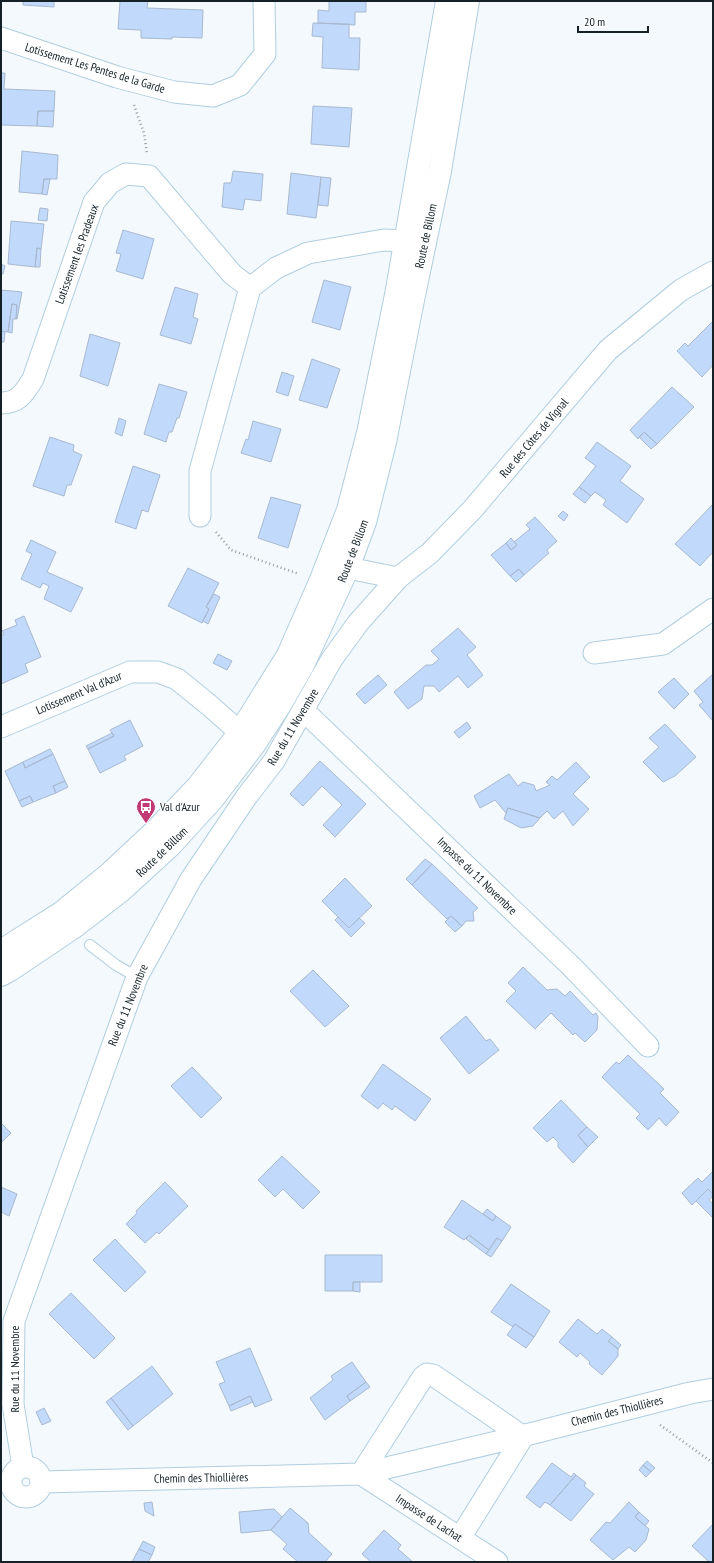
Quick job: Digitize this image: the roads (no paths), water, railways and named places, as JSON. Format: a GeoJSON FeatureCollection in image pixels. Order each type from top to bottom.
{"type":"FeatureCollection","features":[{"type":"Feature","properties":{"kind":"main road","name":"Route de Billom"},"geometry":{"type":"LineString","coordinates":[[1,975],[74,927],[122,890],[170,846],[212,800],[247,738],[288,655],[320,582],[348,510],[368,433],[406,241],[417,167],[447,1]]}},
{"type":"Feature","properties":{"kind":"main road","name":"Route de Billom"},"geometry":{"type":"LineString","coordinates":[[1,951],[61,913],[109,874],[155,831],[280,705],[302,667],[348,568],[365,522],[386,442],[413,300],[440,171],[468,1]]}},
{"type":"Feature","properties":{"kind":"street","name":"Lotissement Les Pentes de la Garde"},"geometry":{"type":"LineString","coordinates":[[1,38],[117,77],[174,92],[213,96],[240,85],[265,54],[264,1]]}},
{"type":"Feature","properties":{"kind":"street","name":"Lotissement les Pradeaux"},"geometry":{"type":"LineString","coordinates":[[1,403],[9,403],[23,395],[33,379],[94,202],[110,183],[126,174],[149,176],[232,274],[250,288]]}},
{"type":"Feature","properties":{"kind":"street"},"geometry":{"type":"LineString","coordinates":[[200,516],[200,471],[250,288],[276,268],[308,253],[384,240],[406,241]]}},
{"type":"Feature","properties":{"kind":"street","name":"Rue des Côtes de Vignal"},"geometry":{"type":"LineString","coordinates":[[398,578],[430,553],[472,510],[608,350],[681,290],[713,272]]}},
{"type":"Feature","properties":{"kind":"street"},"geometry":{"type":"LineString","coordinates":[[348,568],[398,578]]}},
{"type":"Feature","properties":{"kind":"street","name":"Rue du 11 Novembre"},"geometry":{"type":"LineString","coordinates":[[22,1468],[13,1404],[14,1321],[137,977],[191,879],[247,796],[274,761],[332,659],[358,623],[398,578]]}},
{"type":"Feature","properties":{"kind":"street"},"geometry":{"type":"LineString","coordinates":[[594,652],[663,644],[713,609]]}},
{"type":"Feature","properties":{"kind":"street","name":"Lotissement Val d'Azur"},"geometry":{"type":"LineString","coordinates":[[1,727],[130,672],[158,672],[176,679],[247,738]]}},
{"type":"Feature","properties":{"kind":"street","name":"Impasse du 11 Novembre"},"geometry":{"type":"LineString","coordinates":[[303,710],[572,967],[648,1046]]}},
{"type":"Feature","properties":{"kind":"street"},"geometry":{"type":"LineString","coordinates":[[361,1474],[423,1377],[427,1374],[433,1375],[523,1436],[460,1538]]}},
{"type":"Feature","properties":{"kind":"street","name":"Chemin des Thiollières"},"geometry":{"type":"LineString","coordinates":[[41,1482],[361,1474],[523,1436],[690,1393],[713,1389]]}},
{"type":"Feature","properties":{"kind":"street"},"geometry":{"type":"LineString","coordinates":[[27,1467],[35,1470],[40,1477],[41,1482],[38,1491],[31,1496],[21,1496],[6,1489],[11,1482],[14,1473],[27,1467]]}},
{"type":"Feature","properties":{"kind":"street","name":"Impasse de Lachat"},"geometry":{"type":"LineString","coordinates":[[361,1474],[497,1562]]}},
{"type":"Feature","properties":{"kind":"lane"},"geometry":{"type":"LineString","coordinates":[[90,945],[116,965],[137,977]]}},
{"type":"Feature","properties":{"kind":"place","name":"Val d'Azur"},"geometry":{"type":"Point","coordinates":[146,824]}}]}
